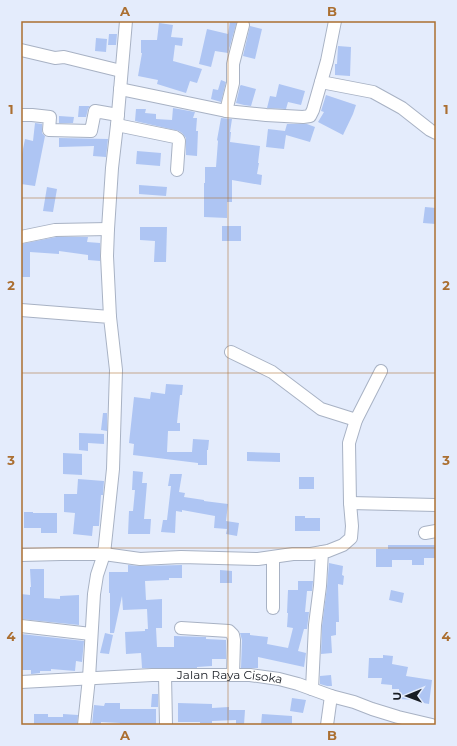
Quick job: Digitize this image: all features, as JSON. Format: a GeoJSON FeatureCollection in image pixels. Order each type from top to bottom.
{"type":"FeatureCollection","features":[{"type":"Feature","properties":{"kind":"street"},"geometry":{"type":"LineString","coordinates":[[84,725],[89,678],[95,588],[104,554],[113,461],[116,370],[110,317],[107,256],[112,168],[126,21]]}},
{"type":"Feature","properties":{"kind":"street"},"geometry":{"type":"LineString","coordinates":[[120,89],[226,110],[266,115],[310,116],[327,61],[335,21]]}},
{"type":"Feature","properties":{"kind":"street"},"geometry":{"type":"LineString","coordinates":[[226,110],[233,84],[233,64],[243,25]]}},
{"type":"Feature","properties":{"kind":"street"},"geometry":{"type":"LineString","coordinates":[[21,50],[55,58],[64,57],[121,71]]}},
{"type":"Feature","properties":{"kind":"street"},"geometry":{"type":"LineString","coordinates":[[321,82],[373,92],[402,108],[436,133]]}},
{"type":"Feature","properties":{"kind":"street"},"geometry":{"type":"LineString","coordinates":[[21,115],[50,117],[49,130],[91,130],[96,111],[117,120],[175,137],[179,141],[177,170]]}},
{"type":"Feature","properties":{"kind":"street"},"geometry":{"type":"LineString","coordinates":[[21,237],[55,230],[108,229]]}},
{"type":"Feature","properties":{"kind":"street"},"geometry":{"type":"LineString","coordinates":[[21,310],[110,317]]}},
{"type":"Feature","properties":{"kind":"street"},"geometry":{"type":"LineString","coordinates":[[231,352],[272,372],[321,409],[356,420]]}},
{"type":"Feature","properties":{"kind":"street"},"geometry":{"type":"LineString","coordinates":[[21,555],[104,554],[140,559],[181,557],[258,559],[293,554],[311,554],[328,551],[343,545],[351,538],[352,526],[349,443],[356,420],[381,371]]}},
{"type":"Feature","properties":{"kind":"street"},"geometry":{"type":"LineString","coordinates":[[350,503],[436,505]]}},
{"type":"Feature","properties":{"kind":"street"},"geometry":{"type":"LineString","coordinates":[[312,689],[314,625],[320,586],[322,552]]}},
{"type":"Feature","properties":{"kind":"street"},"geometry":{"type":"LineString","coordinates":[[273,558],[273,608]]}},
{"type":"Feature","properties":{"kind":"street"},"geometry":{"type":"LineString","coordinates":[[21,626],[91,634]]}},
{"type":"Feature","properties":{"kind":"street"},"geometry":{"type":"LineString","coordinates":[[181,628],[229,631],[233,635],[234,640],[233,674]]}},
{"type":"Feature","properties":{"kind":"street"},"geometry":{"type":"LineString","coordinates":[[165,675],[166,725]]}},
{"type":"Feature","properties":{"kind":"street","name":"Jalan Raya Cisoka"},"geometry":{"type":"LineString","coordinates":[[21,682],[165,675],[250,675],[298,684],[331,696],[432,725]]}},
{"type":"Feature","properties":{"kind":"street"},"geometry":{"type":"LineString","coordinates":[[327,725],[331,696]]}},
{"type":"Feature","properties":{"kind":"building"},"geometry":{"type":"Polygon","coordinates":[[[230,21],[237,21],[228,53],[215,51],[211,67],[199,64],[207,29],[228,34],[230,21]]]}},
{"type":"Feature","properties":{"kind":"building"},"geometry":{"type":"Polygon","coordinates":[[[159,23],[173,25],[171,37],[183,38],[182,46],[175,45],[173,61],[202,69],[197,83],[190,81],[186,93],[157,84],[158,80],[138,76],[142,53],[141,40],[157,40],[159,23]]]}},
{"type":"Feature","properties":{"kind":"building"},"geometry":{"type":"Polygon","coordinates":[[[250,26],[262,29],[255,59],[243,56],[250,26]]]}},
{"type":"Feature","properties":{"kind":"building"},"geometry":{"type":"Polygon","coordinates":[[[109,34],[117,34],[116,45],[108,45],[109,34]]]}},
{"type":"Feature","properties":{"kind":"building"},"geometry":{"type":"Polygon","coordinates":[[[96,38],[107,39],[106,52],[95,51],[96,38]]]}},
{"type":"Feature","properties":{"kind":"building"},"geometry":{"type":"Polygon","coordinates":[[[338,46],[351,47],[350,76],[335,75],[338,46]]]}},
{"type":"Feature","properties":{"kind":"building"},"geometry":{"type":"Polygon","coordinates":[[[221,80],[226,82],[221,102],[211,99],[213,89],[218,90],[221,80]]]}},
{"type":"Feature","properties":{"kind":"building"},"geometry":{"type":"Polygon","coordinates":[[[279,84],[305,91],[301,105],[288,102],[286,109],[267,108],[270,96],[276,97],[279,84]]]}},
{"type":"Feature","properties":{"kind":"building"},"geometry":{"type":"Polygon","coordinates":[[[241,85],[256,89],[251,106],[236,103],[241,85]]]}},
{"type":"Feature","properties":{"kind":"building"},"geometry":{"type":"Polygon","coordinates":[[[326,95],[356,105],[343,135],[318,122],[324,112],[321,111],[326,95]]]}},
{"type":"Feature","properties":{"kind":"building"},"geometry":{"type":"Polygon","coordinates":[[[79,106],[90,106],[86,117],[78,117],[79,106]]]}},
{"type":"Feature","properties":{"kind":"building"},"geometry":{"type":"Polygon","coordinates":[[[173,108],[195,112],[193,118],[197,118],[197,156],[186,155],[186,138],[179,131],[135,121],[136,109],[146,109],[145,113],[156,114],[156,119],[172,120],[173,108]]]}},
{"type":"Feature","properties":{"kind":"building"},"geometry":{"type":"Polygon","coordinates":[[[59,116],[74,117],[73,123],[59,123],[59,116]]]}},
{"type":"Feature","properties":{"kind":"building"},"geometry":{"type":"Polygon","coordinates":[[[221,118],[232,119],[230,142],[260,146],[257,174],[262,175],[261,185],[232,180],[232,202],[227,202],[227,218],[204,217],[205,167],[216,167],[217,140],[221,118]]]}},
{"type":"Feature","properties":{"kind":"building"},"geometry":{"type":"Polygon","coordinates":[[[35,123],[42,124],[42,133],[45,136],[35,186],[21,184],[21,159],[25,139],[33,141],[35,123]]]}},
{"type":"Feature","properties":{"kind":"building"},"geometry":{"type":"Polygon","coordinates":[[[287,124],[307,124],[315,127],[310,142],[286,135],[284,149],[266,147],[268,129],[285,131],[287,124]]]}},
{"type":"Feature","properties":{"kind":"building"},"geometry":{"type":"Polygon","coordinates":[[[59,138],[108,139],[106,157],[93,156],[94,146],[59,147],[59,138]]]}},
{"type":"Feature","properties":{"kind":"building"},"geometry":{"type":"Polygon","coordinates":[[[137,151],[161,153],[160,166],[136,164],[137,151]]]}},
{"type":"Feature","properties":{"kind":"building"},"geometry":{"type":"Polygon","coordinates":[[[139,185],[167,187],[166,196],[139,194],[139,185]]]}},
{"type":"Feature","properties":{"kind":"building"},"geometry":{"type":"Polygon","coordinates":[[[47,187],[57,189],[53,212],[43,211],[47,187]]]}},
{"type":"Feature","properties":{"kind":"building"},"geometry":{"type":"Polygon","coordinates":[[[425,207],[436,208],[436,224],[423,223],[425,207]]]}},
{"type":"Feature","properties":{"kind":"building"},"geometry":{"type":"Polygon","coordinates":[[[222,226],[241,226],[241,241],[222,241],[222,226]]]}},
{"type":"Feature","properties":{"kind":"building"},"geometry":{"type":"Polygon","coordinates":[[[140,227],[167,227],[166,262],[154,262],[155,241],[140,240],[140,227]]]}},
{"type":"Feature","properties":{"kind":"building"},"geometry":{"type":"Polygon","coordinates":[[[56,237],[88,237],[87,242],[100,243],[100,261],[88,260],[88,255],[59,251],[59,254],[30,252],[30,277],[21,277],[21,244],[56,237]]]}},
{"type":"Feature","properties":{"kind":"building"},"geometry":{"type":"Polygon","coordinates":[[[166,384],[183,385],[182,395],[180,395],[177,423],[180,423],[180,431],[168,431],[167,452],[192,452],[193,439],[209,440],[207,465],[198,465],[198,463],[133,455],[134,444],[129,443],[134,397],[150,399],[151,392],[165,394],[166,384]]]}},
{"type":"Feature","properties":{"kind":"building"},"geometry":{"type":"Polygon","coordinates":[[[103,413],[107,413],[107,431],[101,430],[103,413]]]}},
{"type":"Feature","properties":{"kind":"building"},"geometry":{"type":"Polygon","coordinates":[[[79,433],[104,434],[104,444],[88,443],[88,451],[79,450],[79,433]]]}},
{"type":"Feature","properties":{"kind":"building"},"geometry":{"type":"Polygon","coordinates":[[[247,452],[280,453],[280,462],[247,461],[247,452]]]}},
{"type":"Feature","properties":{"kind":"building"},"geometry":{"type":"Polygon","coordinates":[[[63,453],[82,454],[82,475],[63,474],[63,453]]]}},
{"type":"Feature","properties":{"kind":"building"},"geometry":{"type":"Polygon","coordinates":[[[133,471],[143,472],[142,483],[147,483],[144,519],[151,519],[150,534],[128,534],[129,511],[133,511],[135,490],[132,490],[133,471]]]}},
{"type":"Feature","properties":{"kind":"building"},"geometry":{"type":"Polygon","coordinates":[[[170,474],[182,474],[179,492],[185,493],[184,497],[228,504],[226,521],[239,523],[237,536],[226,534],[227,529],[214,528],[215,516],[182,510],[182,512],[176,511],[175,533],[161,532],[163,520],[167,520],[171,486],[168,486],[170,474]]]}},
{"type":"Feature","properties":{"kind":"building"},"geometry":{"type":"Polygon","coordinates":[[[299,477],[314,477],[314,489],[299,489],[299,477]]]}},
{"type":"Feature","properties":{"kind":"building"},"geometry":{"type":"Polygon","coordinates":[[[78,479],[104,481],[103,495],[101,495],[99,526],[93,526],[92,536],[73,534],[75,513],[64,512],[64,494],[77,494],[78,479]]]}},
{"type":"Feature","properties":{"kind":"building"},"geometry":{"type":"Polygon","coordinates":[[[24,512],[57,513],[57,533],[41,533],[41,528],[24,528],[24,512]]]}},
{"type":"Feature","properties":{"kind":"building"},"geometry":{"type":"Polygon","coordinates":[[[295,516],[320,518],[320,531],[295,531],[295,516]]]}},
{"type":"Feature","properties":{"kind":"building"},"geometry":{"type":"Polygon","coordinates":[[[388,545],[436,545],[436,558],[424,558],[424,565],[412,565],[412,560],[392,560],[392,567],[376,567],[376,549],[388,549],[388,545]]]}},
{"type":"Feature","properties":{"kind":"building"},"geometry":{"type":"Polygon","coordinates":[[[329,563],[343,566],[342,575],[344,576],[343,585],[338,584],[339,622],[336,622],[336,635],[331,636],[332,653],[321,654],[322,626],[329,563]]]}},
{"type":"Feature","properties":{"kind":"building"},"geometry":{"type":"Polygon","coordinates":[[[128,565],[182,565],[182,578],[145,581],[146,600],[162,599],[162,628],[156,628],[157,647],[174,647],[174,636],[206,637],[206,639],[226,640],[226,659],[212,659],[212,666],[197,668],[142,668],[141,653],[126,654],[125,632],[145,631],[145,629],[148,629],[147,609],[123,610],[122,596],[114,633],[110,633],[109,572],[128,572],[128,565]]]}},
{"type":"Feature","properties":{"kind":"building"},"geometry":{"type":"Polygon","coordinates":[[[30,569],[44,569],[44,598],[60,599],[60,596],[79,595],[79,625],[21,619],[21,594],[30,595],[30,569]]]}},
{"type":"Feature","properties":{"kind":"building"},"geometry":{"type":"Polygon","coordinates":[[[220,570],[232,571],[232,583],[220,583],[220,570]]]}},
{"type":"Feature","properties":{"kind":"building"},"geometry":{"type":"Polygon","coordinates":[[[298,581],[313,581],[312,591],[307,591],[305,612],[309,612],[307,629],[304,629],[298,651],[306,653],[304,667],[258,657],[258,668],[241,668],[242,640],[240,633],[250,633],[250,635],[268,637],[267,644],[288,648],[293,628],[287,627],[288,590],[298,590],[298,581]]]}},
{"type":"Feature","properties":{"kind":"building"},"geometry":{"type":"Polygon","coordinates":[[[391,590],[404,593],[402,603],[389,600],[391,590]]]}},
{"type":"Feature","properties":{"kind":"building"},"geometry":{"type":"Polygon","coordinates":[[[105,633],[113,635],[109,654],[100,653],[105,633]]]}},
{"type":"Feature","properties":{"kind":"building"},"geometry":{"type":"Polygon","coordinates":[[[21,634],[84,641],[82,662],[76,661],[75,671],[51,669],[51,671],[40,671],[40,673],[31,674],[31,670],[21,670],[21,634]]]}},
{"type":"Feature","properties":{"kind":"building"},"geometry":{"type":"Polygon","coordinates":[[[383,655],[393,656],[392,664],[408,667],[406,676],[432,680],[429,704],[417,702],[417,700],[399,699],[399,689],[392,689],[392,685],[381,684],[382,678],[368,678],[369,658],[383,658],[383,655]]]}},
{"type":"Feature","properties":{"kind":"building"},"geometry":{"type":"Polygon","coordinates":[[[331,675],[332,686],[320,684],[320,676],[331,675]]]}},
{"type":"Feature","properties":{"kind":"building"},"geometry":{"type":"Polygon","coordinates":[[[152,694],[158,694],[158,707],[151,707],[152,694]]]}},
{"type":"Feature","properties":{"kind":"building"},"geometry":{"type":"Polygon","coordinates":[[[292,698],[306,700],[303,713],[290,711],[292,698]]]}},
{"type":"Feature","properties":{"kind":"building"},"geometry":{"type":"Polygon","coordinates":[[[105,703],[120,703],[120,709],[156,709],[156,725],[120,725],[120,723],[101,722],[101,725],[92,725],[94,705],[104,706],[105,703]]]}},
{"type":"Feature","properties":{"kind":"building"},"geometry":{"type":"Polygon","coordinates":[[[178,703],[212,704],[212,708],[229,707],[229,710],[245,710],[244,725],[236,725],[236,720],[212,721],[212,723],[178,722],[178,703]]]}},
{"type":"Feature","properties":{"kind":"building"},"geometry":{"type":"Polygon","coordinates":[[[34,714],[48,714],[48,717],[63,717],[63,714],[78,715],[77,725],[34,725],[34,714]]]}},
{"type":"Feature","properties":{"kind":"building"},"geometry":{"type":"Polygon","coordinates":[[[262,714],[292,716],[292,725],[261,725],[262,714]]]}}]}
